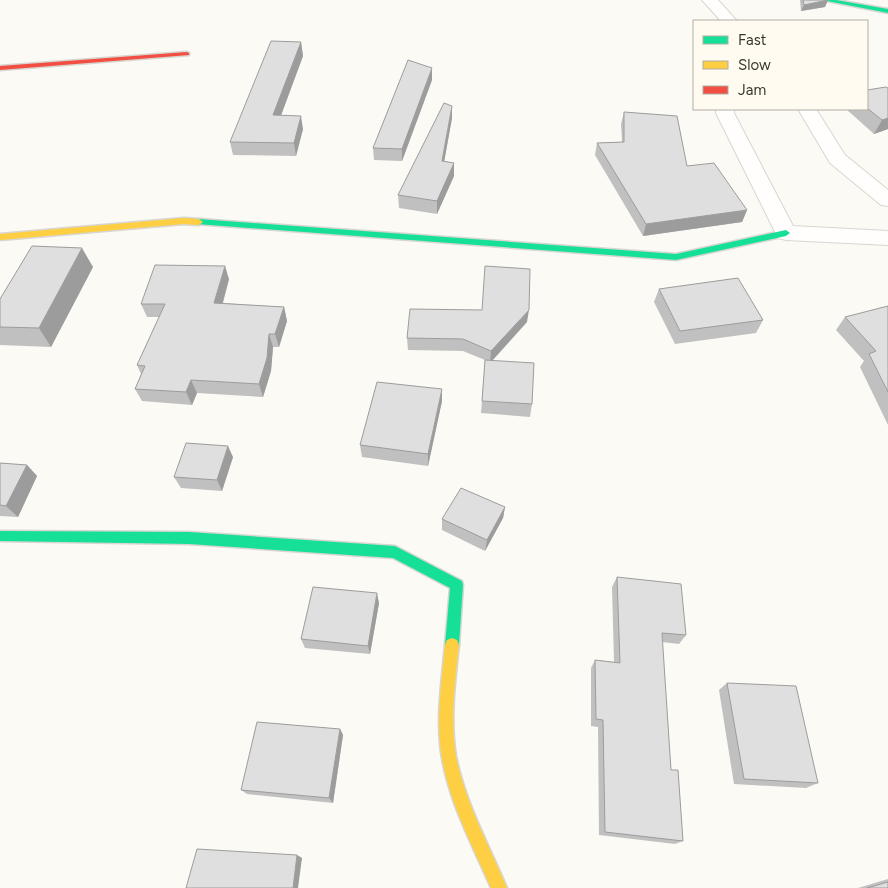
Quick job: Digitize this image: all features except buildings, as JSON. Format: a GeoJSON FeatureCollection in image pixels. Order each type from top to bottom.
{"type":"FeatureCollection","features":[{"type":"Feature","properties":{"kind":"street"},"geometry":{"type":"LineString","coordinates":[[710,0],[728,20]]}},
{"type":"Feature","properties":{"kind":"street"},"geometry":{"type":"LineString","coordinates":[[826,0],[888,11]]}},
{"type":"Feature","properties":{"kind":"street"},"geometry":{"type":"LineString","coordinates":[[0,68],[187,54]]}},
{"type":"Feature","properties":{"kind":"street"},"geometry":{"type":"LineString","coordinates":[[725,110],[786,233]]}},
{"type":"Feature","properties":{"kind":"street"},"geometry":{"type":"LineString","coordinates":[[808,110],[837,159],[888,200]]}},
{"type":"Feature","properties":{"kind":"street"},"geometry":{"type":"LineString","coordinates":[[0,237],[184,221],[676,257],[786,233],[888,238]]}},
{"type":"Feature","properties":{"kind":"street"},"geometry":{"type":"LineString","coordinates":[[0,536],[189,538],[395,552],[457,585],[447,704],[449,755],[466,811],[499,888]]}},
{"type":"Feature","properties":{"kind":"traffic: fast"},"geometry":{"type":"LineString","coordinates":[[825,0],[888,11]]}},
{"type":"Feature","properties":{"kind":"traffic: fast"},"geometry":{"type":"LineString","coordinates":[[199,222],[676,257],[786,233]]}},
{"type":"Feature","properties":{"kind":"traffic: fast"},"geometry":{"type":"LineString","coordinates":[[0,536],[189,538],[395,552],[457,585],[452,645]]}},
{"type":"Feature","properties":{"kind":"traffic: slow"},"geometry":{"type":"LineString","coordinates":[[0,237],[184,221],[199,222]]}},
{"type":"Feature","properties":{"kind":"traffic: slow"},"geometry":{"type":"LineString","coordinates":[[452,645],[447,716],[449,756],[464,807],[499,888]]}},
{"type":"Feature","properties":{"kind":"traffic: jam"},"geometry":{"type":"LineString","coordinates":[[0,68],[187,54]]}}]}
